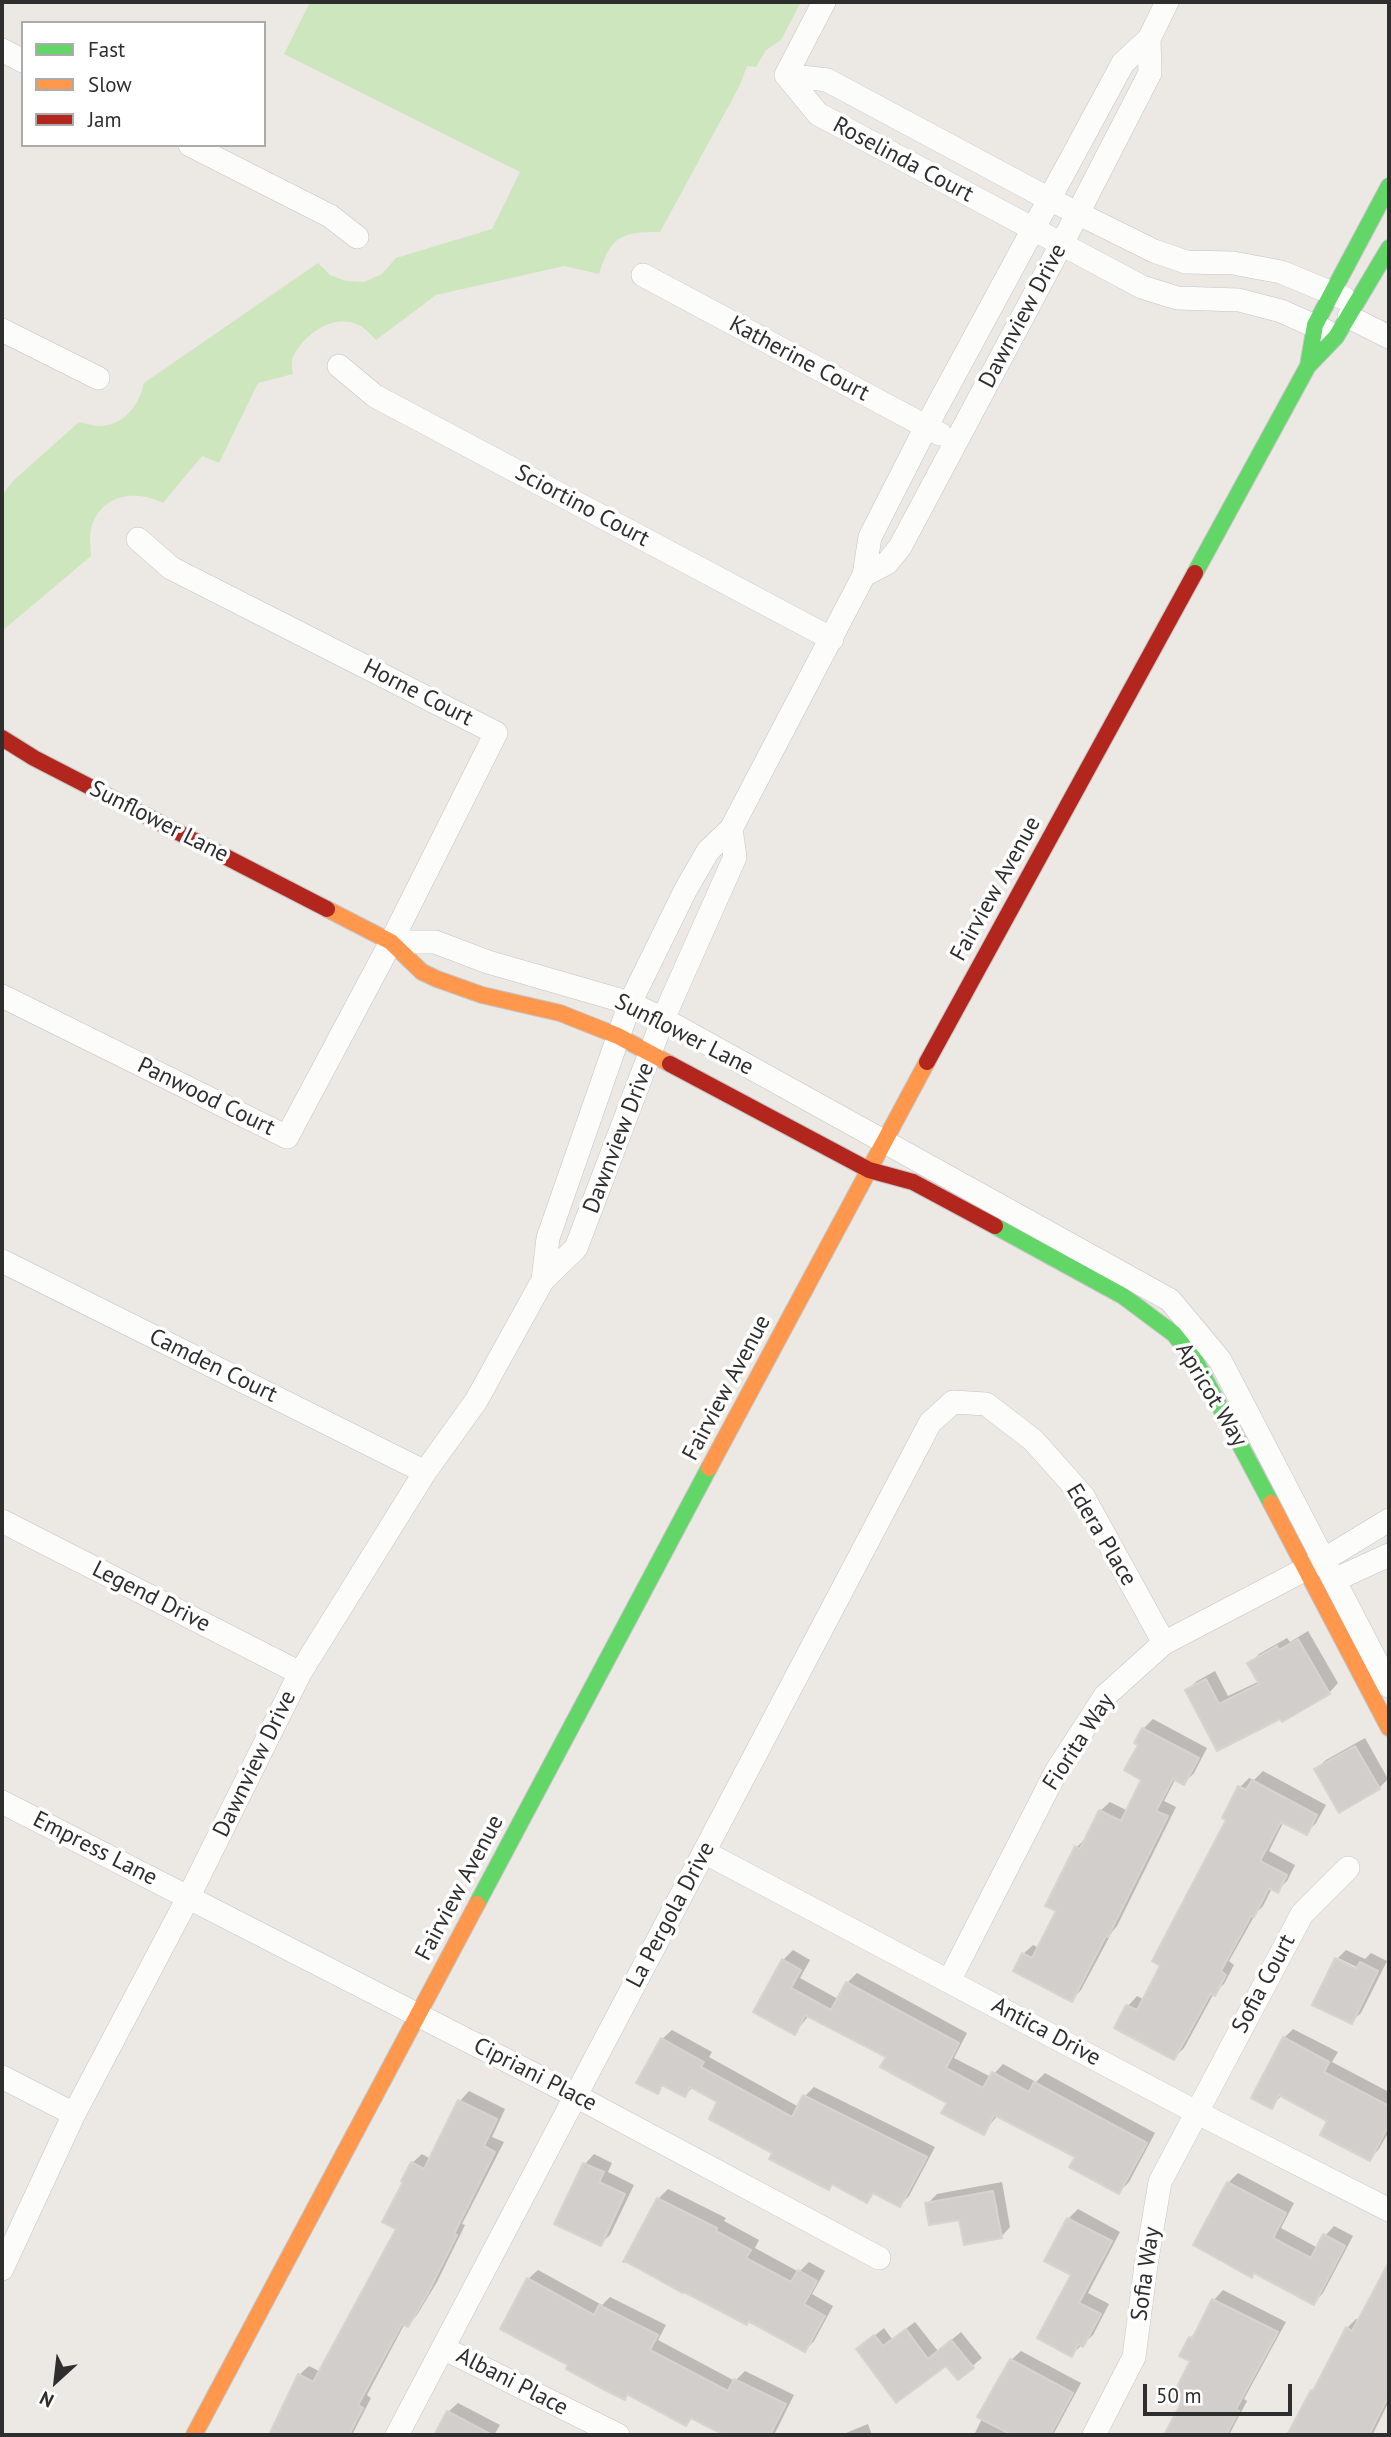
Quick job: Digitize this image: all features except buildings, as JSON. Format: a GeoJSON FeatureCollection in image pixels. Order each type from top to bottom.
{"type":"FeatureCollection","features":[{"type":"Feature","properties":{"kind":"street"},"geometry":{"type":"LineString","coordinates":[[786,75],[824,2]]}},
{"type":"Feature","properties":{"kind":"street","name":"Dawnview Drive"},"geometry":{"type":"LineString","coordinates":[[543,1280],[548,1238],[618,1036],[631,1003],[686,890],[708,851],[732,829],[864,575],[870,537],[926,427],[1123,63],[1149,39],[1167,2]]}},
{"type":"Feature","properties":{"kind":"street","name":"Dawnview Drive"},"geometry":{"type":"LineString","coordinates":[[864,575],[887,563],[900,547],[1078,213],[1150,73],[1149,39]]}},
{"type":"Feature","properties":{"kind":"street"},"geometry":{"type":"LineString","coordinates":[[2,50],[21,60]]}},
{"type":"Feature","properties":{"kind":"street","name":"Roselinda Court"},"geometry":{"type":"LineString","coordinates":[[786,75],[827,80],[1049,199],[1154,251],[1186,262],[1233,263],[1281,272],[1331,293],[1389,337]]}},
{"type":"Feature","properties":{"kind":"street","name":"Roselinda Court"},"geometry":{"type":"LineString","coordinates":[[786,75],[818,114],[1142,287],[1177,298],[1239,300],[1281,311],[1336,337]]}},
{"type":"Feature","properties":{"kind":"street"},"geometry":{"type":"LineString","coordinates":[[194,147],[330,216],[357,237]]}},
{"type":"Feature","properties":{"kind":"street","name":"Fairview Avenue"},"geometry":{"type":"LineString","coordinates":[[1308,366],[1315,325],[1389,186]]}},
{"type":"Feature","properties":{"kind":"street","name":"Fairview Avenue"},"geometry":{"type":"LineString","coordinates":[[194,2435],[883,1142],[1308,366],[1336,337],[1389,248]]}},
{"type":"Feature","properties":{"kind":"street","name":"Katherine Court"},"geometry":{"type":"LineString","coordinates":[[643,275],[955,442]]}},
{"type":"Feature","properties":{"kind":"street"},"geometry":{"type":"LineString","coordinates":[[2,330],[98,378]]}},
{"type":"Feature","properties":{"kind":"street","name":"Sciortino Court"},"geometry":{"type":"LineString","coordinates":[[338,366],[375,396],[832,639]]}},
{"type":"Feature","properties":{"kind":"street","name":"Horne Court"},"geometry":{"type":"LineString","coordinates":[[138,539],[171,568],[496,733],[391,942]]}},
{"type":"Feature","properties":{"kind":"street","name":"Sunflower Lane"},"geometry":{"type":"LineString","coordinates":[[2,738],[47,764],[391,942],[422,972],[482,995],[560,1013],[618,1036],[869,1170]]}},
{"type":"Feature","properties":{"kind":"street","name":"Dawnview Drive"},"geometry":{"type":"LineString","coordinates":[[2,2269],[74,2114],[189,1896],[300,1673],[425,1472],[477,1401],[543,1280],[576,1248],[663,1019],[735,857],[732,829]]}},
{"type":"Feature","properties":{"kind":"street","name":"Sunflower Lane"},"geometry":{"type":"LineString","coordinates":[[391,942],[435,942],[488,962],[631,1003],[883,1142]]}},
{"type":"Feature","properties":{"kind":"street","name":"Panwood Court"},"geometry":{"type":"LineString","coordinates":[[2,996],[287,1137],[391,942]]}},
{"type":"Feature","properties":{"kind":"street","name":"Apricot Way"},"geometry":{"type":"LineString","coordinates":[[883,1142],[1170,1300],[1220,1360],[1322,1569],[1389,1728]]}},
{"type":"Feature","properties":{"kind":"street","name":"Apricot Way"},"geometry":{"type":"LineString","coordinates":[[869,1170],[913,1182],[1123,1296],[1174,1334],[1196,1362],[1322,1569],[1389,1686]]}},
{"type":"Feature","properties":{"kind":"street","name":"Camden Court"},"geometry":{"type":"LineString","coordinates":[[2,1261],[425,1472]]}},
{"type":"Feature","properties":{"kind":"street","name":"Edera Place"},"geometry":{"type":"LineString","coordinates":[[953,1402],[986,1404],[1033,1440],[1083,1496],[1164,1643]]}},
{"type":"Feature","properties":{"kind":"street","name":"La Pergola Drive"},"geometry":{"type":"LineString","coordinates":[[397,2435],[930,1423],[953,1402]]}},
{"type":"Feature","properties":{"kind":"street"},"geometry":{"type":"LineString","coordinates":[[1322,1569],[1389,1520]]}},
{"type":"Feature","properties":{"kind":"street","name":"Legend Drive"},"geometry":{"type":"LineString","coordinates":[[2,1521],[300,1673]]}},
{"type":"Feature","properties":{"kind":"street"},"geometry":{"type":"LineString","coordinates":[[1322,1569],[1389,1555]]}},
{"type":"Feature","properties":{"kind":"street","name":"Fiorita Way"},"geometry":{"type":"LineString","coordinates":[[949,1981],[1057,1770],[1105,1696],[1164,1643],[1322,1569]]}},
{"type":"Feature","properties":{"kind":"street","name":"Empress Lane"},"geometry":{"type":"LineString","coordinates":[[2,1802],[189,1896]]}},
{"type":"Feature","properties":{"kind":"street","name":"Antica Drive"},"geometry":{"type":"LineString","coordinates":[[704,1852],[1196,2112],[1389,2210]]}},
{"type":"Feature","properties":{"kind":"street","name":"Sofia Court"},"geometry":{"type":"LineString","coordinates":[[1196,2112],[1302,1914],[1348,1868]]}},
{"type":"Feature","properties":{"kind":"street","name":"Cipriani Place"},"geometry":{"type":"LineString","coordinates":[[189,1896],[576,2096],[879,2258]]}},
{"type":"Feature","properties":{"kind":"street"},"geometry":{"type":"LineString","coordinates":[[2,2077],[74,2114]]}},
{"type":"Feature","properties":{"kind":"street","name":"Sofia Way"},"geometry":{"type":"LineString","coordinates":[[1094,2435],[1134,2357],[1160,2182],[1196,2112]]}},
{"type":"Feature","properties":{"kind":"street","name":"Albani Place"},"geometry":{"type":"LineString","coordinates":[[443,2348],[618,2435]]}},
{"type":"Feature","properties":{"kind":"green space"},"geometry":{"type":"Polygon","coordinates":[[[310,2],[801,2],[781,40],[766,50],[756,67],[747,66],[740,85],[660,232],[636,233],[620,238],[608,251],[599,274],[564,266],[436,295],[376,340],[361,326],[349,322],[320,328],[304,341],[292,359],[293,374],[258,383],[219,463],[202,456],[163,503],[141,496],[130,496],[110,502],[102,508],[91,529],[91,556],[2,631],[2,495],[14,480],[79,422],[102,426],[125,417],[139,399],[144,383],[318,263],[330,275],[346,281],[364,282],[382,274],[396,258],[492,229],[520,172],[284,54],[310,2]]]}},
{"type":"Feature","properties":{"kind":"traffic: fast"},"geometry":{"type":"LineString","coordinates":[[1308,366],[1315,325],[1389,186]]}},
{"type":"Feature","properties":{"kind":"traffic: fast"},"geometry":{"type":"LineString","coordinates":[[1195,573],[1308,366],[1336,337],[1389,248]]}},
{"type":"Feature","properties":{"kind":"traffic: fast"},"geometry":{"type":"LineString","coordinates":[[995,1226],[1123,1296],[1174,1334],[1196,1362],[1271,1503]]}},
{"type":"Feature","properties":{"kind":"traffic: fast"},"geometry":{"type":"LineString","coordinates":[[477,1904],[709,1468]]}},
{"type":"Feature","properties":{"kind":"traffic: slow"},"geometry":{"type":"LineString","coordinates":[[327,909],[391,942],[422,972],[437,979],[482,995],[560,1013],[618,1036],[670,1064]]}},
{"type":"Feature","properties":{"kind":"traffic: slow"},"geometry":{"type":"LineString","coordinates":[[709,1468],[927,1062]]}},
{"type":"Feature","properties":{"kind":"traffic: slow"},"geometry":{"type":"LineString","coordinates":[[1271,1503],[1389,1728]]}},
{"type":"Feature","properties":{"kind":"traffic: slow"},"geometry":{"type":"LineString","coordinates":[[194,2435],[477,1904]]}},
{"type":"Feature","properties":{"kind":"traffic: jam"},"geometry":{"type":"LineString","coordinates":[[927,1062],[1195,573]]}},
{"type":"Feature","properties":{"kind":"traffic: jam"},"geometry":{"type":"LineString","coordinates":[[2,738],[34,758],[327,909]]}},
{"type":"Feature","properties":{"kind":"traffic: jam"},"geometry":{"type":"LineString","coordinates":[[670,1064],[869,1170],[913,1182],[995,1226]]}}]}
